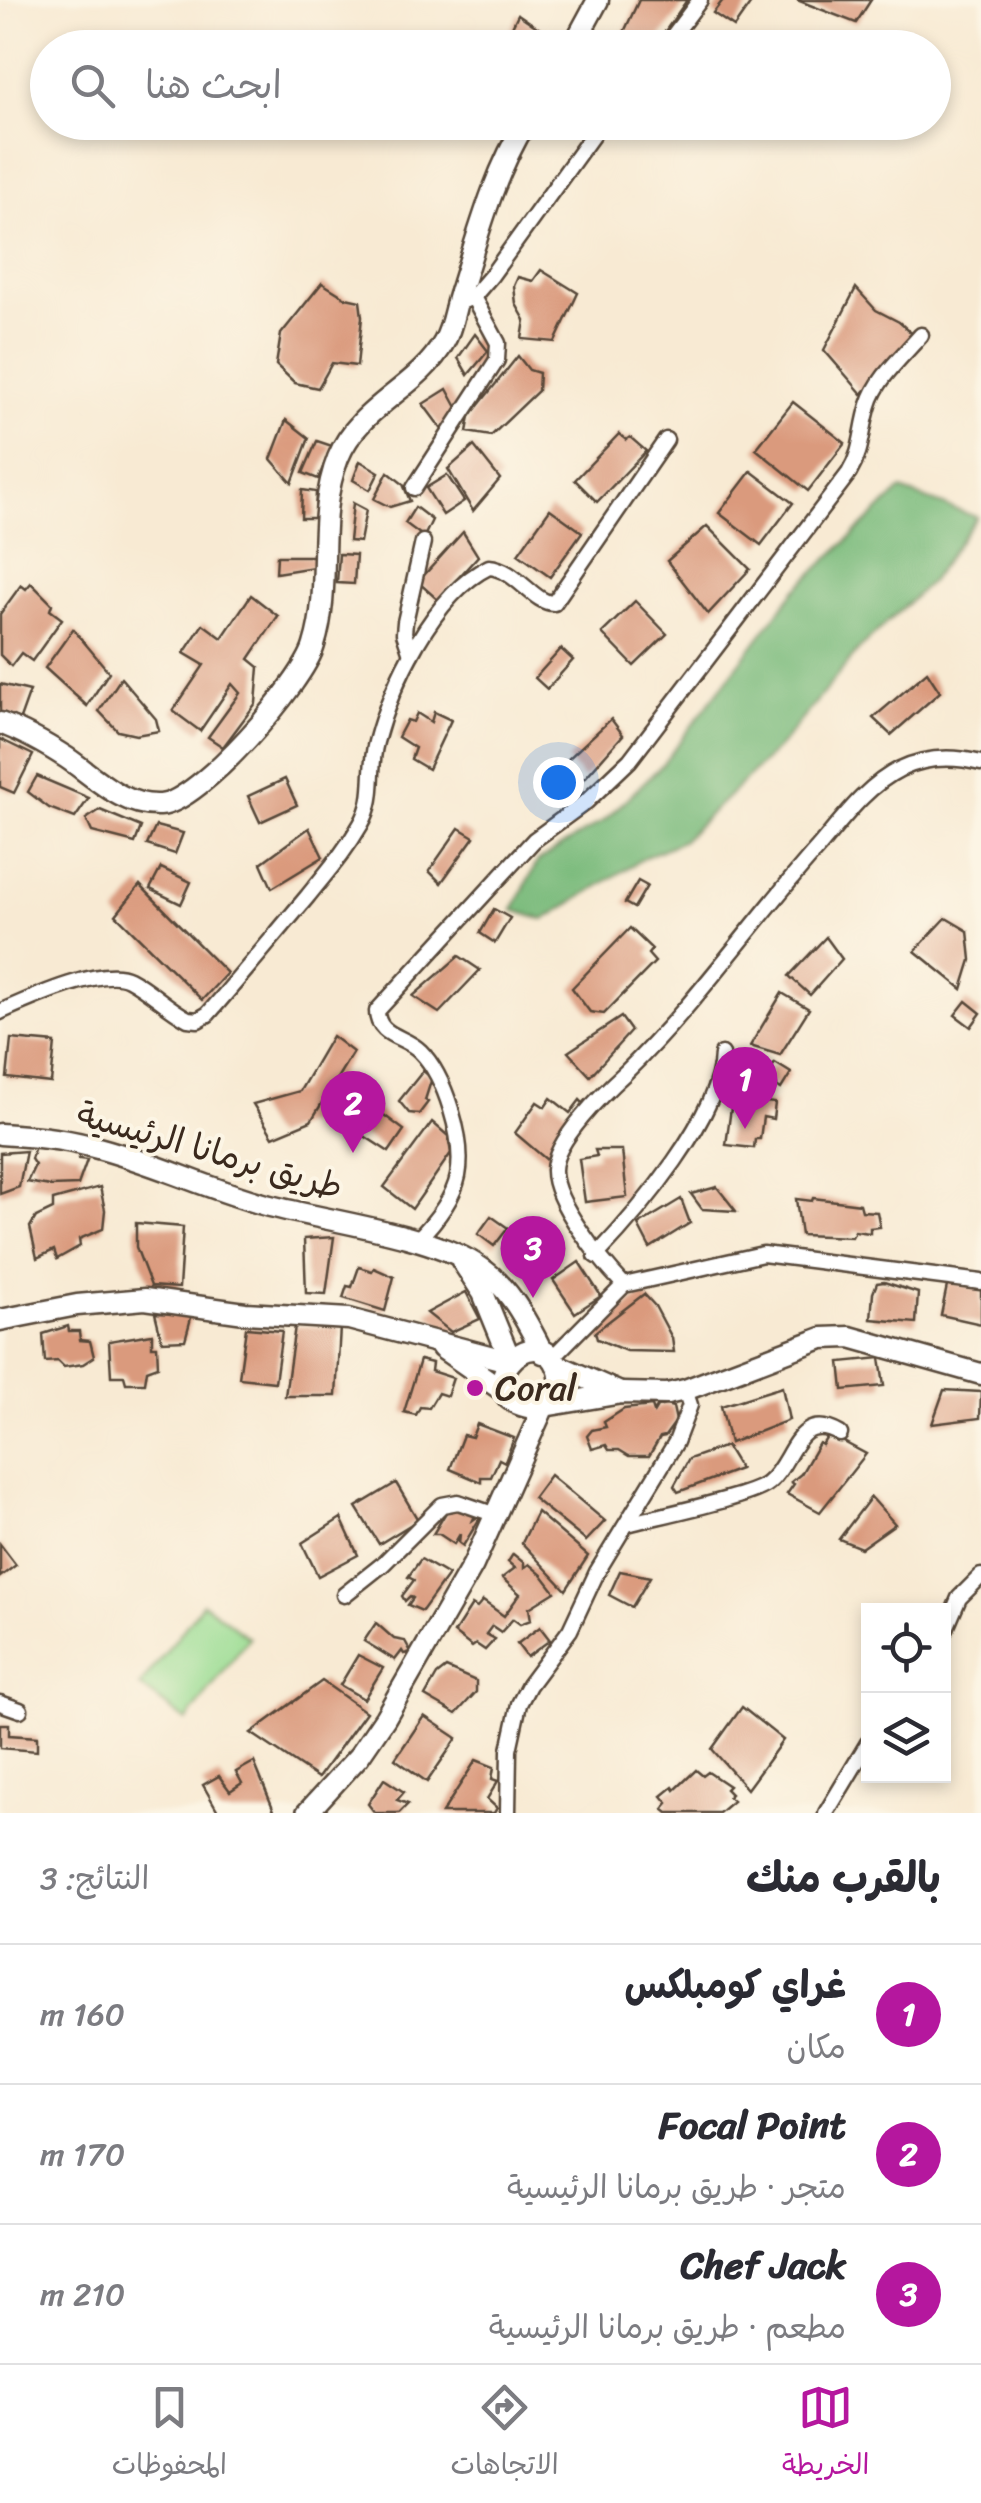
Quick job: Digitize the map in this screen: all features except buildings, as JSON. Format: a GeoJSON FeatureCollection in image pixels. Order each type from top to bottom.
{"type":"FeatureCollection","features":[{"type":"Feature","properties":{"kind":"street"},"geometry":{"type":"LineString","coordinates":[[582,30],[598,0]]}},
{"type":"Feature","properties":{"kind":"street"},"geometry":{"type":"LineString","coordinates":[[678,30],[700,0]]}},
{"type":"Feature","properties":{"kind":"street"},"geometry":{"type":"LineString","coordinates":[[0,723],[65,757],[116,794],[156,806],[178,800],[234,754],[305,665],[314,646],[320,611],[322,531],[340,453],[371,411],[432,361],[451,329],[464,300],[496,186],[518,140]]}},
{"type":"Feature","properties":{"kind":"street"},"geometry":{"type":"LineString","coordinates":[[464,300],[588,140]]}},
{"type":"Feature","properties":{"kind":"street"},"geometry":{"type":"LineString","coordinates":[[414,488],[497,360],[498,343],[464,300]]}},
{"type":"Feature","properties":{"kind":"street"},"geometry":{"type":"LineString","coordinates":[[416,1242],[454,1189],[459,1163],[456,1136],[448,1100],[434,1070],[418,1048],[389,1034],[377,1018],[378,1011],[534,840],[588,800],[630,760],[848,473],[858,457],[873,394],[921,335]]}},
{"type":"Feature","properties":{"kind":"street"},"geometry":{"type":"LineString","coordinates":[[0,1012],[78,983],[114,975],[130,979],[188,1019],[198,1020],[208,1014],[332,871],[364,819],[372,800],[375,744],[424,630],[476,574],[489,567],[509,572],[544,602],[554,603],[666,440]]}},
{"type":"Feature","properties":{"kind":"street"},"geometry":{"type":"LineString","coordinates":[[411,654],[404,633],[405,622],[423,542]]}},
{"type":"Feature","properties":{"kind":"street"},"geometry":{"type":"LineString","coordinates":[[624,1286],[596,1256],[558,1190],[554,1168],[578,1123],[697,996],[798,870],[868,792],[899,770],[929,759],[953,758],[981,764]]}},
{"type":"Feature","properties":{"kind":"street"},"geometry":{"type":"LineString","coordinates":[[596,1256],[646,1201],[688,1142],[722,1071],[722,1054]]}},
{"type":"Feature","properties":{"kind":"street","name":"طريق برمانا الرئيسية"},"geometry":{"type":"LineString","coordinates":[[0,1134],[48,1137],[92,1146],[218,1191],[458,1256],[484,1270],[506,1289],[551,1358]]}},
{"type":"Feature","properties":{"kind":"street"},"geometry":{"type":"LineString","coordinates":[[551,1358],[624,1286],[762,1254],[981,1282]]}},
{"type":"Feature","properties":{"kind":"street"},"geometry":{"type":"LineString","coordinates":[[458,1256],[483,1293],[510,1360]]}},
{"type":"Feature","properties":{"kind":"street"},"geometry":{"type":"LineString","coordinates":[[0,1320],[78,1305],[145,1299],[245,1313],[349,1318],[510,1360]]}},
{"type":"Feature","properties":{"kind":"street"},"geometry":{"type":"LineString","coordinates":[[428,1338],[513,1399],[532,1408],[622,1394],[684,1390],[822,1338],[850,1337],[981,1374]]}},
{"type":"Feature","properties":{"kind":"street"},"geometry":{"type":"LineString","coordinates":[[518,1463],[513,1399],[502,1376],[510,1360],[526,1350],[551,1358],[622,1394]]}},
{"type":"Feature","properties":{"kind":"street"},"geometry":{"type":"LineString","coordinates":[[307,1813],[359,1756],[386,1718],[474,1566],[546,1405],[558,1392],[561,1379],[551,1358]]}},
{"type":"Feature","properties":{"kind":"street"},"geometry":{"type":"LineString","coordinates":[[508,1813],[509,1750],[519,1704],[570,1630],[597,1572],[676,1442],[690,1404],[684,1390]]}},
{"type":"Feature","properties":{"kind":"street"},"geometry":{"type":"LineString","coordinates":[[627,1524],[764,1486],[804,1433],[816,1427],[840,1434]]}},
{"type":"Feature","properties":{"kind":"street"},"geometry":{"type":"LineString","coordinates":[[344,1595],[383,1564],[442,1505],[458,1502],[496,1515]]}},
{"type":"Feature","properties":{"kind":"street"},"geometry":{"type":"LineString","coordinates":[[951,1617],[959,1598],[981,1576]]}},
{"type":"Feature","properties":{"kind":"street"},"geometry":{"type":"LineString","coordinates":[[0,1703],[20,1710]]}},
{"type":"Feature","properties":{"kind":"street"},"geometry":{"type":"LineString","coordinates":[[826,1813],[861,1754]]}},
{"type":"Feature","properties":{"kind":"green space"},"geometry":{"type":"Polygon","coordinates":[[[901,490],[977,517],[930,582],[861,647],[779,747],[682,841],[645,857],[544,920],[513,910],[538,861],[606,819],[662,765],[795,590],[901,490]]]}},
{"type":"Feature","properties":{"kind":"green space"},"geometry":{"type":"Polygon","coordinates":[[[203,1603],[249,1638],[186,1721],[140,1686],[203,1603]]]}},
{"type":"Feature","properties":{"kind":"place","name":"غراي كومبلكس"},"geometry":{"type":"Point","coordinates":[745,1129]}},
{"type":"Feature","properties":{"kind":"place","name":"Focal Point"},"geometry":{"type":"Point","coordinates":[353,1153]}},
{"type":"Feature","properties":{"kind":"place","name":"Chef Jack"},"geometry":{"type":"Point","coordinates":[533,1298]}},
{"type":"Feature","properties":{"kind":"place","name":"Coral"},"geometry":{"type":"Point","coordinates":[475,1388]}}]}
